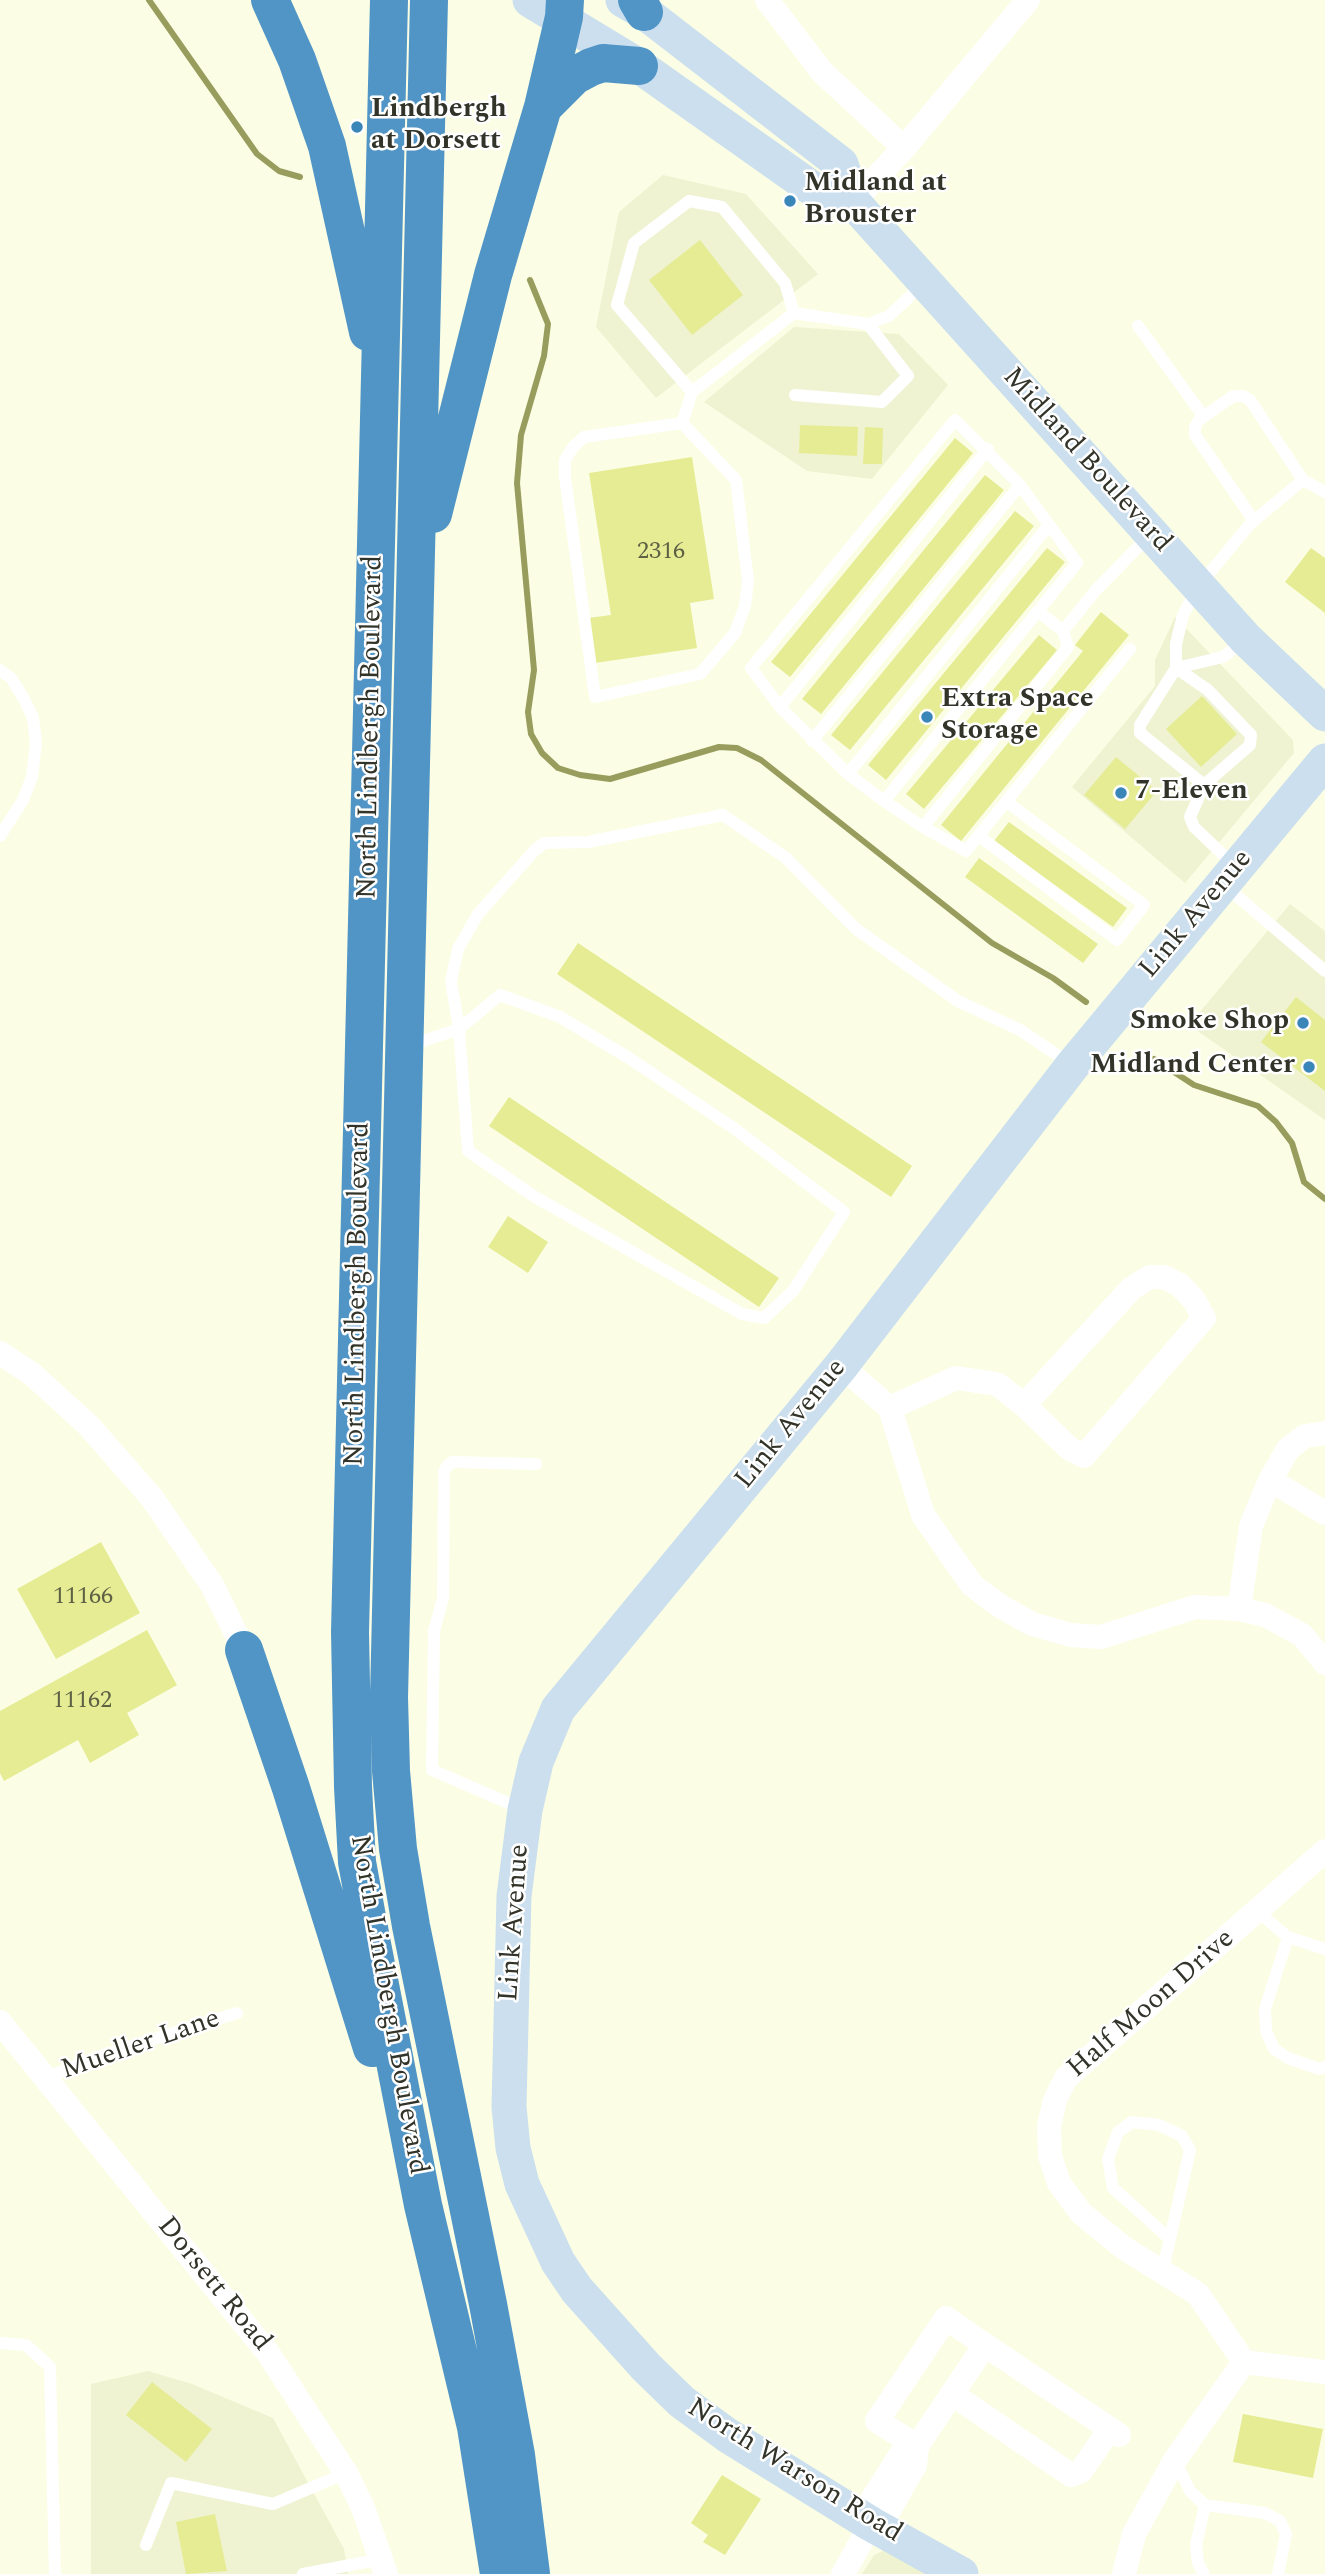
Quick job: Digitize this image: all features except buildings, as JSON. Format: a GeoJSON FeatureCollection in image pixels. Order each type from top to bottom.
{"type":"FeatureCollection","features":[{"type":"Feature","properties":{"kind":"highway"},"geometry":{"type":"LineString","coordinates":[[270,0],[297,60],[327,146],[356,283],[380,378]]}},
{"type":"Feature","properties":{"kind":"highway","name":"North Lindbergh Boulevard"},"geometry":{"type":"LineString","coordinates":[[389,0],[351,1711],[357,1863],[423,2205],[476,2427],[499,2574]]}},
{"type":"Feature","properties":{"kind":"highway","name":"North Lindbergh Boulevard"},"geometry":{"type":"LineString","coordinates":[[429,0],[389,1697],[391,1771],[398,1849],[411,1926],[516,2455],[531,2574]]}},
{"type":"Feature","properties":{"kind":"highway"},"geometry":{"type":"LineString","coordinates":[[415,576],[493,275],[543,107],[564,9]]}},
{"type":"Feature","properties":{"kind":"highway"},"geometry":{"type":"LineString","coordinates":[[543,107],[574,76],[591,67],[603,64],[639,66]]}},
{"type":"Feature","properties":{"kind":"highway"},"geometry":{"type":"LineString","coordinates":[[244,1650],[423,2205]]}},
{"type":"Feature","properties":{"kind":"street"},"geometry":{"type":"LineString","coordinates":[[530,0],[564,9],[813,190],[853,202],[904,148],[1028,0]]}},
{"type":"Feature","properties":{"kind":"street"},"geometry":{"type":"LineString","coordinates":[[767,0],[822,72],[904,148]]}},
{"type":"Feature","properties":{"kind":"street","name":"Midland Boulevard"},"geometry":{"type":"LineString","coordinates":[[635,4],[841,164],[853,202],[1198,587],[1246,639],[1325,714]]}},
{"type":"Feature","properties":{"kind":"street","name":"Link Avenue"},"geometry":{"type":"LineString","coordinates":[[522,2184],[513,2148],[508,2068],[514,1896],[536,1762],[558,1709],[841,1366],[1072,1066],[1325,761]]}},
{"type":"Feature","properties":{"kind":"street"},"geometry":{"type":"LineString","coordinates":[[890,1408],[956,1378],[997,1384],[1024,1405],[1070,1449],[1084,1456],[1204,1318],[1194,1300],[1180,1285],[1164,1276],[1150,1277],[1132,1288],[1024,1405]]}},
{"type":"Feature","properties":{"kind":"street"},"geometry":{"type":"LineString","coordinates":[[0,1353],[32,1374],[88,1425],[152,1498],[212,1585],[244,1650]]}},
{"type":"Feature","properties":{"kind":"street"},"geometry":{"type":"LineString","coordinates":[[841,1366],[890,1408],[923,1515],[972,1585],[1000,1606],[1032,1624],[1071,1635],[1101,1637],[1195,1607],[1239,1609],[1265,1615],[1302,1635],[1325,1662]]}},
{"type":"Feature","properties":{"kind":"street"},"geometry":{"type":"LineString","coordinates":[[1239,1609],[1251,1526],[1270,1480],[1288,1449],[1305,1436],[1325,1433]]}},
{"type":"Feature","properties":{"kind":"street"},"geometry":{"type":"LineString","coordinates":[[1270,1480],[1325,1513]]}},
{"type":"Feature","properties":{"kind":"street","name":"Half Moon Drive"},"geometry":{"type":"LineString","coordinates":[[1244,2361],[1198,2294],[1124,2248],[1081,2213],[1059,2183],[1050,2156],[1049,2126],[1055,2100],[1066,2078],[1325,1851]]}},
{"type":"Feature","properties":{"kind":"street","name":"Dorsett Road"},"geometry":{"type":"LineString","coordinates":[[3,2035],[46,2078],[268,2353],[345,2473],[363,2508],[384,2567]]}},
{"type":"Feature","properties":{"kind":"street","name":"North Warson Road"},"geometry":{"type":"LineString","coordinates":[[522,2184],[533,2215],[577,2290],[646,2367],[682,2402],[727,2435],[870,2523],[961,2574]]}},
{"type":"Feature","properties":{"kind":"street"},"geometry":{"type":"LineString","coordinates":[[917,2446],[877,2421],[946,2318],[1114,2432],[1081,2471],[1071,2475],[952,2394]]}},
{"type":"Feature","properties":{"kind":"street"},"geometry":{"type":"LineString","coordinates":[[843,2574],[870,2523],[915,2465],[917,2446],[985,2346]]}},
{"type":"Feature","properties":{"kind":"street"},"geometry":{"type":"LineString","coordinates":[[1124,2574],[1135,2533],[1175,2460],[1244,2361],[1325,2372]]}},
{"type":"Feature","properties":{"kind":"lane"},"geometry":{"type":"LineString","coordinates":[[692,391],[617,305],[634,243],[689,201],[722,206],[785,283],[794,313]]}},
{"type":"Feature","properties":{"kind":"lane"},"geometry":{"type":"LineString","coordinates":[[682,423],[692,391],[794,313],[868,324],[889,316],[925,282]]}},
{"type":"Feature","properties":{"kind":"lane"},"geometry":{"type":"LineString","coordinates":[[795,395],[881,402],[899,385],[908,376],[868,324]]}},
{"type":"Feature","properties":{"kind":"lane"},"geometry":{"type":"LineString","coordinates":[[1138,326],[1204,417]]}},
{"type":"Feature","properties":{"kind":"lane"},"geometry":{"type":"LineString","coordinates":[[1254,521],[1195,435],[1195,427],[1204,417],[1233,396],[1243,396],[1250,400],[1303,480],[1325,492]]}},
{"type":"Feature","properties":{"kind":"lane"},"geometry":{"type":"LineString","coordinates":[[884,801],[1077,563],[1020,485],[988,449],[955,420],[751,668],[779,707],[848,774],[884,801],[923,827],[966,852],[1130,649]]}},
{"type":"Feature","properties":{"kind":"lane"},"geometry":{"type":"LineString","coordinates":[[682,423],[736,480],[748,581],[745,607],[735,633],[700,674],[595,696],[565,477],[565,460],[584,437],[682,423]]}},
{"type":"Feature","properties":{"kind":"lane"},"geometry":{"type":"LineString","coordinates":[[779,707],[988,449]]}},
{"type":"Feature","properties":{"kind":"lane"},"geometry":{"type":"LineString","coordinates":[[1204,785],[1140,733],[1140,725],[1176,668],[1175,657],[1181,621],[1198,587],[1254,521],[1303,480]]}},
{"type":"Feature","properties":{"kind":"lane"},"geometry":{"type":"LineString","coordinates":[[812,741],[1020,485]]}},
{"type":"Feature","properties":{"kind":"lane"},"geometry":{"type":"LineString","coordinates":[[848,774],[1049,525]]}},
{"type":"Feature","properties":{"kind":"lane"},"geometry":{"type":"LineString","coordinates":[[1063,631],[1096,590],[1151,534]]}},
{"type":"Feature","properties":{"kind":"lane"},"geometry":{"type":"LineString","coordinates":[[923,827],[1068,647],[1063,631],[1038,611]]}},
{"type":"Feature","properties":{"kind":"lane"},"geometry":{"type":"LineString","coordinates":[[1176,668],[1223,657],[1246,639]]}},
{"type":"Feature","properties":{"kind":"lane"},"geometry":{"type":"LineString","coordinates":[[1176,668],[1208,690],[1251,735],[1250,745],[1204,785],[1190,817],[1194,827],[1216,851],[1230,876],[1325,971]]}},
{"type":"Feature","properties":{"kind":"lane"},"geometry":{"type":"LineString","coordinates":[[0,670],[11,678],[24,699],[33,718],[36,742],[32,777],[23,800],[0,836]]}},
{"type":"Feature","properties":{"kind":"lane"},"geometry":{"type":"LineString","coordinates":[[979,836],[1117,940],[1144,905],[1007,802]]}},
{"type":"Feature","properties":{"kind":"lane"},"geometry":{"type":"LineString","coordinates":[[405,1048],[459,1029],[500,995],[560,1017],[629,1058],[735,1129],[844,1212],[793,1291],[764,1318],[742,1314],[535,1197],[468,1151],[459,1029],[451,981],[458,949],[478,914],[534,851],[544,844],[588,842],[723,815],[786,858],[856,929],[958,1001],[1020,1030],[1072,1066]]}},
{"type":"Feature","properties":{"kind":"lane"},"geometry":{"type":"LineString","coordinates":[[526,1811],[436,1774],[430,1763],[430,1750],[434,1631],[443,1598],[444,1472],[452,1462],[536,1464]]}},
{"type":"Feature","properties":{"kind":"lane"},"geometry":{"type":"LineString","coordinates":[[1258,1912],[1288,1937],[1325,1949]]}},
{"type":"Feature","properties":{"kind":"lane"},"geometry":{"type":"LineString","coordinates":[[1288,1937],[1265,2009],[1266,2031],[1274,2049],[1288,2058],[1319,2069],[1325,2067]]}},
{"type":"Feature","properties":{"kind":"lane","name":"Mueller Lane"},"geometry":{"type":"LineString","coordinates":[[46,2078],[97,2056],[237,2013]]}},
{"type":"Feature","properties":{"kind":"lane"},"geometry":{"type":"LineString","coordinates":[[1161,2272],[1170,2239],[1190,2150],[1182,2136],[1159,2124],[1132,2122],[1118,2132],[1108,2159],[1113,2188],[1170,2239]]}},
{"type":"Feature","properties":{"kind":"lane"},"geometry":{"type":"LineString","coordinates":[[0,2343],[26,2346],[50,2367],[55,2574]]}},
{"type":"Feature","properties":{"kind":"lane"},"geometry":{"type":"LineString","coordinates":[[1175,2460],[1190,2491],[1205,2505],[1265,2513],[1280,2521],[1286,2533],[1279,2574]]}},
{"type":"Feature","properties":{"kind":"lane"},"geometry":{"type":"LineString","coordinates":[[146,2545],[171,2483],[273,2504],[345,2473]]}},
{"type":"Feature","properties":{"kind":"lane"},"geometry":{"type":"LineString","coordinates":[[1204,2574],[1198,2563],[1196,2545],[1205,2505]]}},
{"type":"Feature","properties":{"kind":"lane"},"geometry":{"type":"LineString","coordinates":[[303,2574],[384,2567]]}},
{"type":"Feature","properties":{"kind":"shaded area"},"geometry":{"type":"Polygon","coordinates":[[[663,175],[746,194],[818,274],[656,398],[596,327],[619,212],[663,175]]]}},
{"type":"Feature","properties":{"kind":"shaded area"},"geometry":{"type":"Polygon","coordinates":[[[794,327],[899,334],[948,385],[872,479],[807,471],[704,402],[794,327]]]}},
{"type":"Feature","properties":{"kind":"shaded area"},"geometry":{"type":"Polygon","coordinates":[[[1175,617],[1293,740],[1294,753],[1185,883],[1072,787],[1155,686],[1155,660],[1175,617]]]}},
{"type":"Feature","properties":{"kind":"shaded area"},"geometry":{"type":"Polygon","coordinates":[[[1290,904],[1325,931],[1325,1120],[1189,1025],[1290,904]]]}},
{"type":"Feature","properties":{"kind":"shaded area"},"geometry":{"type":"Polygon","coordinates":[[[148,2371],[192,2384],[273,2418],[344,2549],[348,2574],[91,2574],[91,2384],[148,2371]]]}},
{"type":"Feature","properties":{"kind":"shaded area"},"geometry":{"type":"Polygon","coordinates":[[[885,2550],[932,2574],[862,2574],[874,2555],[885,2550]]]}},
{"type":"Feature","properties":{"kind":"waterway"},"geometry":{"type":"LineString","coordinates":[[149,0],[257,154],[279,171],[300,177]]}},
{"type":"Feature","properties":{"kind":"waterway"},"geometry":{"type":"LineString","coordinates":[[530,280],[548,324],[544,356],[521,435],[517,483],[534,670],[528,712],[531,734],[542,753],[558,768],[580,775],[610,779],[719,747],[737,748],[761,760],[992,943],[1053,978],[1086,1002]]}},
{"type":"Feature","properties":{"kind":"waterway"},"geometry":{"type":"LineString","coordinates":[[1154,1059],[1194,1085],[1258,1106],[1276,1122],[1292,1143],[1304,1182],[1325,1199]]}},
{"type":"Feature","properties":{"kind":"place","name":"Lindbergh at Dorsett"},"geometry":{"type":"Point","coordinates":[357,127]}},
{"type":"Feature","properties":{"kind":"place","name":"Midland at Brouster"},"geometry":{"type":"Point","coordinates":[790,201]}},
{"type":"Feature","properties":{"kind":"place","name":"Extra Space Storage"},"geometry":{"type":"Point","coordinates":[927,717]}},
{"type":"Feature","properties":{"kind":"place","name":"7-Eleven"},"geometry":{"type":"Point","coordinates":[1121,793]}},
{"type":"Feature","properties":{"kind":"place","name":"Smoke Shop"},"geometry":{"type":"Point","coordinates":[1303,1023]}},
{"type":"Feature","properties":{"kind":"place","name":"Midland Center"},"geometry":{"type":"Point","coordinates":[1309,1067]}}]}
